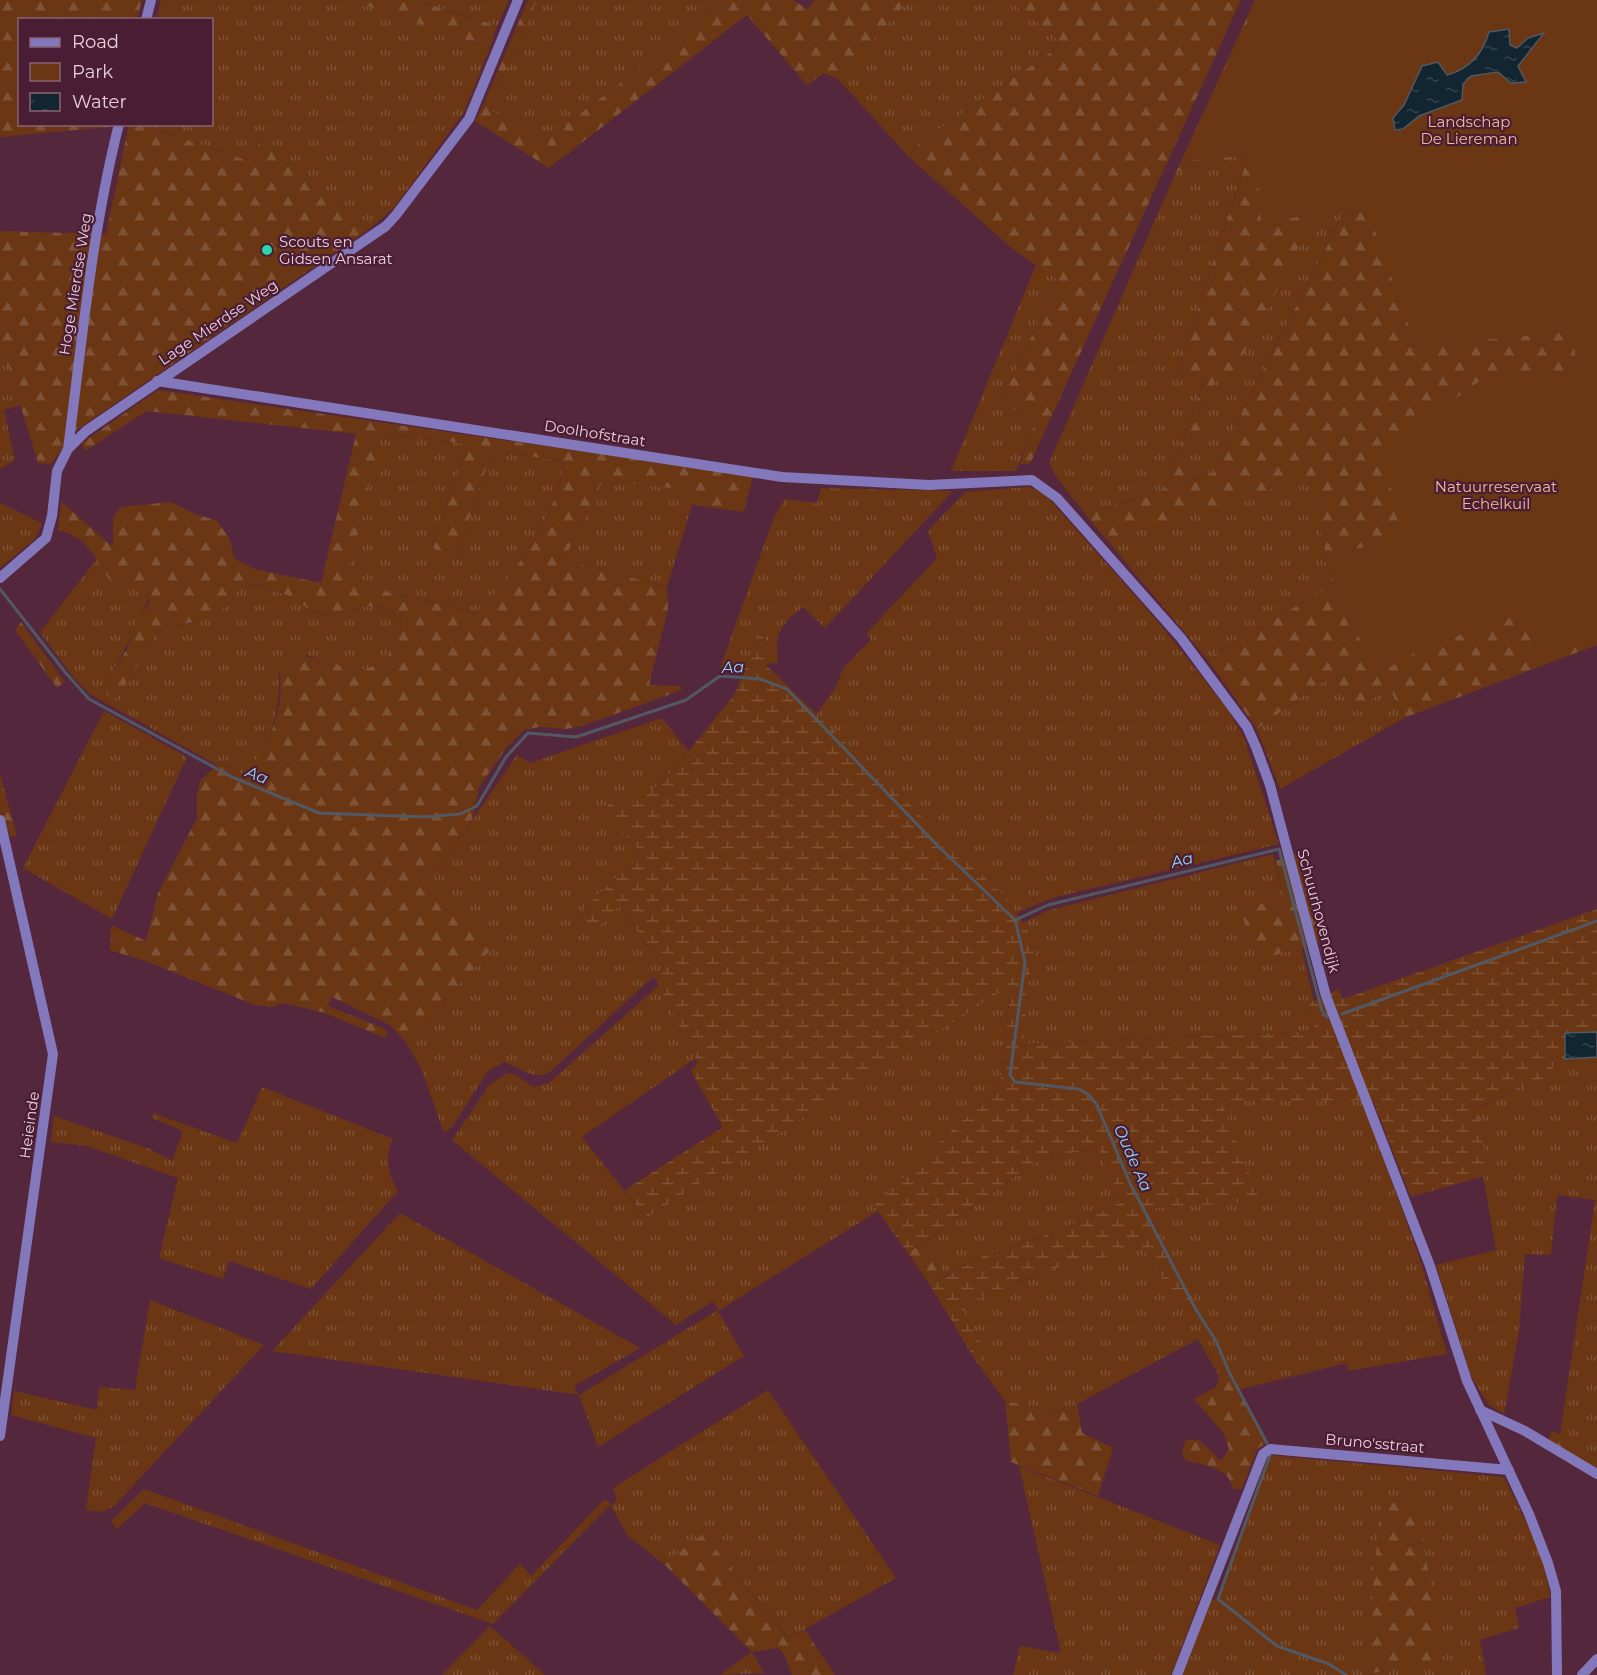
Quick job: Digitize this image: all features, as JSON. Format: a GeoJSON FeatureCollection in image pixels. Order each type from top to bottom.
{"type":"FeatureCollection","features":[{"type":"Feature","properties":{"kind":"street"},"geometry":{"type":"LineString","coordinates":[[146,18],[151,0]]}},
{"type":"Feature","properties":{"kind":"street","name":"Lage Mierdse Weg"},"geometry":{"type":"LineString","coordinates":[[0,578],[46,538],[52,516],[57,471],[68,449],[86,431],[386,226],[469,118],[518,0]]}},
{"type":"Feature","properties":{"kind":"street","name":"Hoge Mierdse Weg"},"geometry":{"type":"LineString","coordinates":[[68,449],[77,369],[106,182],[119,126]]}},
{"type":"Feature","properties":{"kind":"street","name":"Doolhofstraat"},"geometry":{"type":"LineString","coordinates":[[157,381],[783,477],[929,484],[1032,480]]}},
{"type":"Feature","properties":{"kind":"street","name":"Schuurhovendijk"},"geometry":{"type":"LineString","coordinates":[[1032,480],[1057,498],[1181,638],[1247,727],[1270,785],[1326,996],[1430,1266],[1456,1351],[1480,1410],[1509,1470]]}},
{"type":"Feature","properties":{"kind":"street","name":"Heieinde"},"geometry":{"type":"LineString","coordinates":[[0,820],[53,1054],[0,1436]]}},
{"type":"Feature","properties":{"kind":"street"},"geometry":{"type":"LineString","coordinates":[[1480,1410],[1526,1431],[1597,1474]]}},
{"type":"Feature","properties":{"kind":"street","name":"Bruno'sstraat"},"geometry":{"type":"LineString","coordinates":[[1177,1675],[1263,1454],[1270,1449],[1509,1470]]}},
{"type":"Feature","properties":{"kind":"street"},"geometry":{"type":"LineString","coordinates":[[1509,1470],[1529,1514],[1556,1591],[1557,1675]]}},
{"type":"Feature","properties":{"kind":"street"},"geometry":{"type":"LineString","coordinates":[[1582,1675],[1597,1659]]}},
{"type":"Feature","properties":{"kind":"green space"},"geometry":{"type":"Polygon","coordinates":[[[0,0],[142,0],[137,18],[18,18],[18,126],[110,127],[0,137],[0,0]]]}},
{"type":"Feature","properties":{"kind":"green space"},"geometry":{"type":"Polygon","coordinates":[[[161,0],[359,0],[359,3],[490,48],[464,112],[394,208],[369,229],[263,138],[246,160],[146,126],[213,126],[213,18],[156,18],[161,0]]]}},
{"type":"Feature","properties":{"kind":"green space"},"geometry":{"type":"Polygon","coordinates":[[[359,0],[414,0],[497,26],[490,48],[358,3],[359,0]]]}},
{"type":"Feature","properties":{"kind":"green space"},"geometry":{"type":"Polygon","coordinates":[[[414,0],[509,0],[497,26],[414,0]]]}},
{"type":"Feature","properties":{"kind":"green space"},"geometry":{"type":"Polygon","coordinates":[[[528,0],[537,0],[489,109],[545,140],[696,26],[719,0],[793,0],[807,9],[815,0],[909,0],[838,79],[824,73],[807,85],[747,15],[549,168],[475,121],[528,0]]]}},
{"type":"Feature","properties":{"kind":"green space"},"geometry":{"type":"Polygon","coordinates":[[[537,0],[719,0],[696,26],[545,140],[489,109],[537,0]]]}},
{"type":"Feature","properties":{"kind":"green space"},"geometry":{"type":"Polygon","coordinates":[[[909,0],[1008,0],[1055,35],[1058,47],[917,145],[909,157],[838,79],[909,0]]]}},
{"type":"Feature","properties":{"kind":"green space"},"geometry":{"type":"Polygon","coordinates":[[[1008,0],[1241,0],[1030,464],[1020,464],[1034,425],[1002,399],[1058,280],[1014,250],[909,157],[917,145],[1058,47],[1055,35],[1008,0]]]}},
{"type":"Feature","properties":{"kind":"green space","name":"Natuurreservaat Echelkuil"},"geometry":{"type":"Polygon","coordinates":[[[1255,0],[1597,0],[1597,645],[1404,718],[1389,687],[1354,713],[1330,676],[1257,729],[1207,659],[1332,585],[1310,477],[1107,540],[1086,515],[1166,488],[1204,380],[1175,377],[1249,154],[1176,172],[1255,0]],[[1347,207],[1317,212],[1230,381],[1216,380],[1181,483],[1217,471],[1243,410],[1347,207]]]}},
{"type":"Feature","properties":{"kind":"green space","name":"Landschap De Liereman"},"geometry":{"type":"Polygon","coordinates":[[[1258,0],[1597,0],[1597,640],[1539,660],[1527,612],[1427,646],[1377,674],[1371,664],[1324,559],[1401,535],[1382,445],[1401,442],[1430,417],[1481,380],[1503,368],[1546,375],[1578,368],[1571,332],[1416,346],[1366,206],[1261,223],[1256,155],[1181,161],[1258,0]]]}},
{"type":"Feature","properties":{"kind":"green space"},"geometry":{"type":"Polygon","coordinates":[[[129,126],[146,126],[246,160],[263,138],[369,229],[75,431],[51,464],[38,463],[0,338],[0,231],[106,234],[129,126]]]}},
{"type":"Feature","properties":{"kind":"green space"},"geometry":{"type":"Polygon","coordinates":[[[1249,153],[1175,377],[1204,379],[1166,488],[1086,515],[1055,475],[1049,463],[1176,172],[1249,153]]]}},
{"type":"Feature","properties":{"kind":"green space"},"geometry":{"type":"Polygon","coordinates":[[[1347,206],[1243,410],[1217,471],[1180,483],[1216,380],[1230,380],[1317,211],[1347,206]]]}},
{"type":"Feature","properties":{"kind":"green space"},"geometry":{"type":"Polygon","coordinates":[[[1036,265],[1058,280],[1002,399],[1034,425],[1016,471],[951,471],[1036,265]]]}},
{"type":"Feature","properties":{"kind":"green space"},"geometry":{"type":"Polygon","coordinates":[[[0,338],[21,405],[4,410],[15,460],[0,469],[0,338]]]}},
{"type":"Feature","properties":{"kind":"green space"},"geometry":{"type":"Polygon","coordinates":[[[158,390],[753,476],[744,512],[692,505],[680,489],[603,480],[564,560],[667,587],[668,609],[649,685],[680,686],[682,690],[585,725],[567,729],[539,727],[524,730],[507,747],[479,787],[472,820],[426,888],[494,946],[407,1044],[390,1025],[332,997],[328,1006],[383,1028],[388,1033],[385,1038],[325,1013],[283,1003],[272,1007],[255,1005],[148,962],[110,950],[111,925],[146,941],[158,893],[197,818],[197,795],[200,781],[221,761],[241,774],[256,761],[262,752],[272,731],[278,710],[282,662],[297,657],[311,657],[350,668],[362,669],[374,666],[386,657],[396,644],[401,619],[377,606],[357,608],[338,614],[317,613],[289,596],[240,581],[228,604],[211,617],[189,623],[163,626],[155,635],[131,678],[113,701],[102,689],[127,649],[139,617],[149,604],[149,591],[112,584],[84,543],[58,530],[62,502],[113,547],[113,517],[121,507],[171,502],[197,515],[216,520],[230,539],[234,558],[254,569],[321,583],[356,434],[147,411],[85,451],[82,443],[158,390]],[[382,433],[346,582],[475,613],[491,597],[532,544],[543,524],[560,483],[565,462],[492,450],[456,559],[441,555],[432,546],[468,444],[382,433]]]}},
{"type":"Feature","properties":{"kind":"green space"},"geometry":{"type":"Polygon","coordinates":[[[381,433],[468,444],[432,545],[456,559],[492,450],[565,462],[552,504],[532,544],[506,580],[476,613],[345,582],[381,433]]]}},
{"type":"Feature","properties":{"kind":"green space"},"geometry":{"type":"Polygon","coordinates":[[[1310,476],[1332,585],[1207,659],[1107,540],[1310,476]]]}},
{"type":"Feature","properties":{"kind":"green space"},"geometry":{"type":"Polygon","coordinates":[[[603,479],[681,489],[692,505],[667,587],[564,560],[603,479]]]}},
{"type":"Feature","properties":{"kind":"green space"},"geometry":{"type":"Polygon","coordinates":[[[1028,487],[1038,490],[1049,499],[1160,624],[1229,711],[1244,738],[1279,844],[1052,898],[1016,913],[1008,900],[816,715],[836,687],[843,668],[871,640],[866,634],[937,558],[928,531],[965,492],[1028,487]]]}},
{"type":"Feature","properties":{"kind":"green space"},"geometry":{"type":"Polygon","coordinates":[[[821,488],[953,491],[825,628],[803,607],[789,619],[780,631],[777,644],[778,662],[766,665],[766,633],[760,628],[743,673],[720,668],[774,517],[785,499],[817,503],[821,488]]]}},
{"type":"Feature","properties":{"kind":"green space"},"geometry":{"type":"Polygon","coordinates":[[[0,503],[42,523],[35,539],[0,568],[0,503]]]}},
{"type":"Feature","properties":{"kind":"green space"},"geometry":{"type":"Polygon","coordinates":[[[97,559],[112,584],[149,590],[147,604],[102,689],[113,701],[131,678],[155,635],[163,626],[194,623],[240,581],[289,596],[317,613],[338,614],[367,606],[377,607],[401,620],[399,636],[390,653],[368,668],[348,668],[307,655],[278,673],[276,714],[267,743],[260,756],[241,774],[221,761],[217,765],[90,694],[73,677],[40,632],[97,559]]]}},
{"type":"Feature","properties":{"kind":"green space"},"geometry":{"type":"Polygon","coordinates":[[[21,622],[65,682],[57,688],[15,630],[21,622]]]}},
{"type":"Feature","properties":{"kind":"green space"},"geometry":{"type":"Polygon","coordinates":[[[760,628],[766,633],[766,665],[1008,900],[1027,929],[1035,950],[1027,988],[1024,1044],[1316,1031],[1309,1003],[1338,989],[1343,999],[1597,909],[1597,1032],[1566,1033],[1566,1059],[1597,1057],[1597,1061],[1555,1062],[1548,1077],[1477,1107],[1488,1175],[1411,1197],[1373,1101],[1221,1101],[1260,1201],[1148,1209],[1195,1308],[1184,1312],[1143,1249],[1051,1269],[965,1304],[965,1318],[989,1355],[977,1363],[930,1285],[985,1255],[1045,1236],[1122,1202],[1099,1149],[1049,1156],[1025,1169],[908,1253],[874,1206],[958,1124],[999,1092],[1011,985],[646,1218],[625,1190],[723,1127],[691,1071],[698,1062],[654,976],[664,967],[619,906],[593,932],[581,925],[580,912],[635,860],[639,850],[606,816],[609,801],[636,802],[665,780],[735,694],[760,628]]]}},
{"type":"Feature","properties":{"kind":"green space"},"geometry":{"type":"Polygon","coordinates":[[[1330,676],[1389,687],[1404,718],[1280,789],[1257,729],[1330,676]]]}},
{"type":"Feature","properties":{"kind":"green space"},"geometry":{"type":"Polygon","coordinates":[[[104,711],[187,757],[112,919],[23,868],[104,711]]]}},
{"type":"Feature","properties":{"kind":"green space"},"geometry":{"type":"Polygon","coordinates":[[[662,718],[688,751],[665,780],[636,802],[626,834],[639,849],[635,860],[580,912],[581,925],[618,905],[664,967],[550,1072],[538,1075],[527,1073],[504,1062],[488,1071],[452,1127],[445,1132],[421,1068],[407,1044],[493,947],[426,888],[517,755],[530,763],[662,718]]]}},
{"type":"Feature","properties":{"kind":"green space"},"geometry":{"type":"Polygon","coordinates":[[[0,774],[17,836],[11,837],[0,812],[0,774]]]}},
{"type":"Feature","properties":{"kind":"green space"},"geometry":{"type":"Polygon","coordinates":[[[1298,853],[1324,941],[1258,960],[1240,910],[1283,897],[1276,861],[1298,853]]]}},
{"type":"Feature","properties":{"kind":"green space"},"geometry":{"type":"Polygon","coordinates":[[[1273,854],[1283,897],[1240,910],[1258,959],[1301,947],[1314,1001],[1309,1004],[1317,1031],[1023,1044],[1027,988],[1035,950],[1023,923],[1046,911],[1273,854]]]}},
{"type":"Feature","properties":{"kind":"green space"},"geometry":{"type":"Polygon","coordinates":[[[1011,984],[999,1092],[958,1124],[875,1206],[878,1211],[718,1311],[744,1356],[598,1447],[579,1395],[718,1310],[713,1301],[676,1325],[452,1140],[490,1084],[508,1073],[516,1075],[533,1087],[549,1083],[659,985],[696,1058],[582,1137],[646,1218],[1011,984]]]}},
{"type":"Feature","properties":{"kind":"green space"},"geometry":{"type":"Polygon","coordinates":[[[1597,1061],[1597,1457],[1560,1435],[1595,1200],[1557,1195],[1551,1255],[1525,1254],[1519,1331],[1504,1414],[1488,1404],[1471,1376],[1436,1265],[1496,1250],[1483,1176],[1488,1175],[1476,1108],[1548,1077],[1555,1062],[1597,1061]]]}},
{"type":"Feature","properties":{"kind":"green space"},"geometry":{"type":"Polygon","coordinates":[[[262,1087],[393,1139],[390,1145],[388,1165],[398,1191],[311,1289],[229,1261],[223,1279],[159,1258],[178,1178],[87,1146],[51,1142],[54,1116],[150,1149],[172,1161],[183,1131],[152,1118],[153,1113],[237,1143],[262,1087]]]}},
{"type":"Feature","properties":{"kind":"green space"},"geometry":{"type":"Polygon","coordinates":[[[1220,1101],[1362,1101],[1419,1256],[1447,1354],[1348,1371],[1347,1363],[1238,1390],[1229,1372],[1219,1376],[1198,1339],[1077,1404],[1056,1412],[1005,1401],[977,1363],[988,1355],[965,1317],[965,1304],[1051,1269],[1143,1248],[1184,1312],[1195,1308],[1148,1209],[1220,1101]]]}},
{"type":"Feature","properties":{"kind":"green space"},"geometry":{"type":"Polygon","coordinates":[[[1099,1149],[1122,1202],[1045,1236],[985,1255],[945,1276],[925,1241],[1025,1169],[1049,1156],[1099,1149]]]}},
{"type":"Feature","properties":{"kind":"green space"},"geometry":{"type":"Polygon","coordinates":[[[400,1213],[640,1348],[574,1386],[579,1395],[272,1351],[400,1213]]]}},
{"type":"Feature","properties":{"kind":"green space"},"geometry":{"type":"Polygon","coordinates":[[[925,1241],[945,1276],[930,1285],[908,1253],[925,1241]]]}},
{"type":"Feature","properties":{"kind":"green space"},"geometry":{"type":"Polygon","coordinates":[[[150,1300],[264,1345],[115,1505],[101,1512],[90,1511],[86,1509],[96,1438],[11,1415],[14,1391],[97,1410],[99,1387],[135,1390],[150,1300]]]}},
{"type":"Feature","properties":{"kind":"green space"},"geometry":{"type":"Polygon","coordinates":[[[1229,1372],[1267,1443],[1257,1449],[1242,1489],[1233,1489],[1231,1481],[1221,1471],[1185,1460],[1182,1453],[1186,1440],[1199,1440],[1221,1461],[1229,1449],[1224,1434],[1194,1399],[1216,1387],[1219,1376],[1229,1372]]]}},
{"type":"Feature","properties":{"kind":"green space"},"geometry":{"type":"Polygon","coordinates":[[[768,1390],[896,1578],[789,1638],[703,1535],[664,1564],[628,1536],[610,1505],[493,1624],[145,1503],[117,1529],[111,1521],[144,1489],[477,1610],[520,1564],[531,1576],[605,1499],[611,1505],[617,1501],[613,1488],[768,1390]]]}},
{"type":"Feature","properties":{"kind":"green space"},"geometry":{"type":"Polygon","coordinates":[[[1005,1401],[1056,1412],[1077,1404],[1082,1433],[1113,1448],[1098,1496],[1011,1462],[1005,1401]]]}},
{"type":"Feature","properties":{"kind":"green space"},"geometry":{"type":"Polygon","coordinates":[[[1552,1430],[1597,1457],[1597,1469],[1549,1440],[1552,1430]]]}},
{"type":"Feature","properties":{"kind":"green space"},"geometry":{"type":"Polygon","coordinates":[[[1270,1455],[1504,1477],[1541,1553],[1551,1597],[1515,1608],[1519,1628],[1480,1640],[1486,1675],[1181,1675],[1210,1600],[1218,1599],[1270,1455]]]}},
{"type":"Feature","properties":{"kind":"green space"},"geometry":{"type":"Polygon","coordinates":[[[1019,1466],[1220,1545],[1171,1675],[1013,1675],[1020,1646],[1061,1653],[1019,1466]]]}},
{"type":"Feature","properties":{"kind":"green space"},"geometry":{"type":"Polygon","coordinates":[[[1417,1497],[1441,1658],[1365,1675],[1381,1500],[1417,1497]]]}},
{"type":"Feature","properties":{"kind":"green space"},"geometry":{"type":"Polygon","coordinates":[[[703,1534],[788,1638],[805,1630],[835,1675],[792,1675],[784,1654],[778,1648],[752,1652],[664,1564],[703,1534]]]}},
{"type":"Feature","properties":{"kind":"green space"},"geometry":{"type":"Polygon","coordinates":[[[490,1626],[545,1675],[442,1675],[490,1626]]]}},
{"type":"Feature","properties":{"kind":"green space"},"geometry":{"type":"Polygon","coordinates":[[[752,1652],[764,1673],[720,1675],[752,1652]]]}},
{"type":"Feature","properties":{"kind":"water"},"geometry":{"type":"Polygon","coordinates":[[[1509,29],[1510,45],[1517,48],[1528,38],[1544,33],[1518,66],[1526,82],[1511,83],[1498,72],[1471,76],[1463,84],[1462,100],[1419,116],[1403,129],[1395,130],[1393,118],[1404,105],[1422,66],[1438,62],[1447,75],[1455,72],[1474,59],[1483,47],[1489,32],[1509,29]]]}},
{"type":"Feature","properties":{"kind":"water"},"geometry":{"type":"Polygon","coordinates":[[[1597,1032],[1597,1057],[1565,1059],[1565,1033],[1597,1032]]]}},
{"type":"Feature","properties":{"kind":"waterway","name":"Aa"},"geometry":{"type":"LineString","coordinates":[[0,589],[89,699],[232,777],[319,813],[425,817],[460,814],[477,806],[506,757],[528,733],[576,737],[686,700],[720,676],[760,679],[787,689],[937,845],[1015,920],[1048,905],[1279,849],[1322,1011],[1327,1017]]}},
{"type":"Feature","properties":{"kind":"waterway","name":"Oude Aa"},"geometry":{"type":"LineString","coordinates":[[1015,920],[1025,962],[1010,1075],[1015,1082],[1078,1089],[1088,1094],[1097,1105],[1130,1183],[1195,1308],[1216,1341],[1229,1372],[1267,1443]]}},
{"type":"Feature","properties":{"kind":"waterway","name":"Aa"},"geometry":{"type":"LineString","coordinates":[[1342,1014],[1597,921]]}},
{"type":"Feature","properties":{"kind":"waterway","name":"Oude Aa"},"geometry":{"type":"LineString","coordinates":[[1270,1455],[1218,1599],[1277,1646],[1329,1664],[1346,1675]]}},
{"type":"Feature","properties":{"kind":"place","name":"Scouts en Gidsen Ansarat"},"geometry":{"type":"Point","coordinates":[267,250]}}]}
